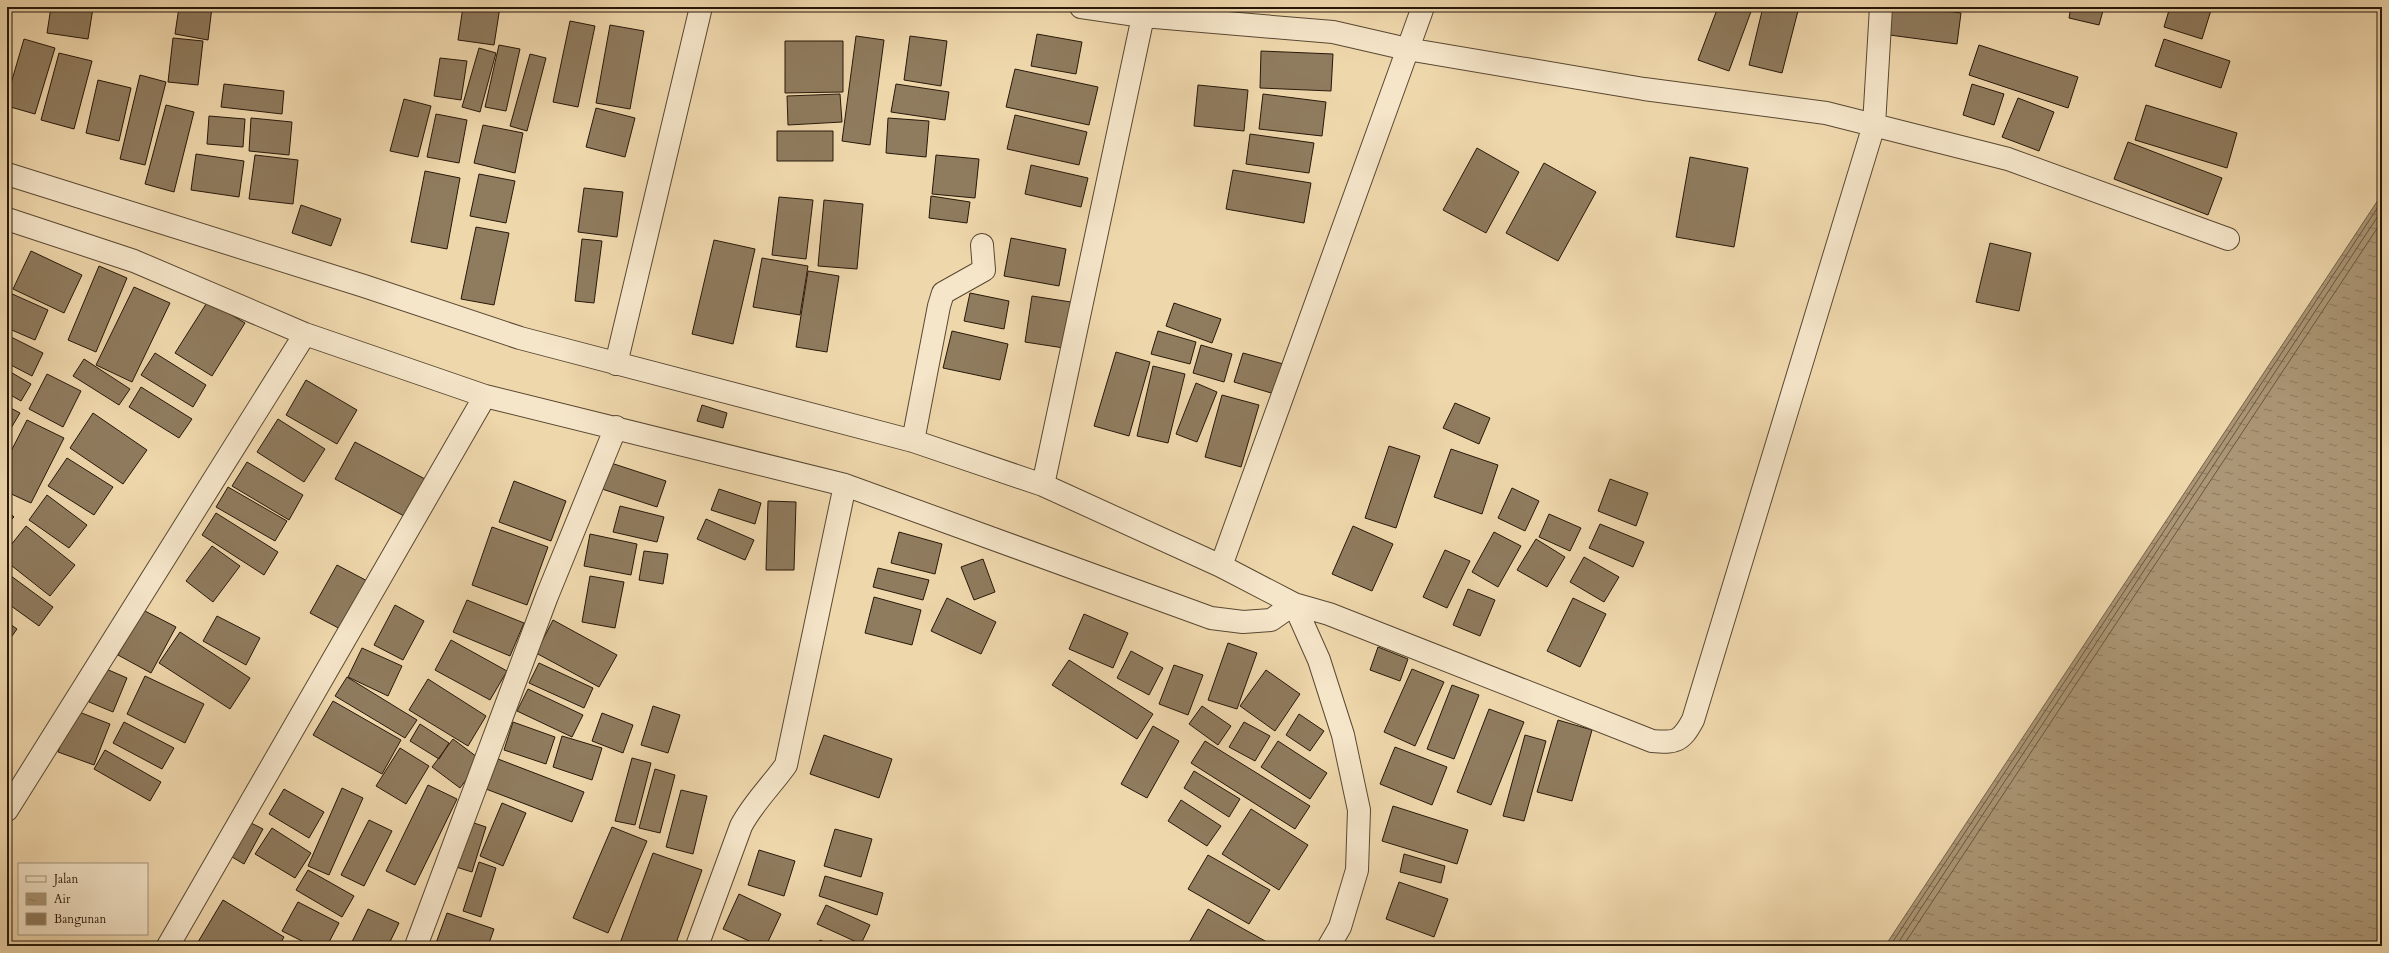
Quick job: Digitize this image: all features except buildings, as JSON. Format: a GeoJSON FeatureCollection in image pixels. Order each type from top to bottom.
{"type":"FeatureCollection","features":[{"type":"Feature","properties":{"kind":"street"},"geometry":{"type":"LineString","coordinates":[[616,364],[701,7]]}},
{"type":"Feature","properties":{"kind":"street"},"geometry":{"type":"LineString","coordinates":[[1081,7],[1144,12],[1333,32],[1407,49],[1644,89],[1826,113],[2008,159],[2228,239]]}},
{"type":"Feature","properties":{"kind":"street"},"geometry":{"type":"LineString","coordinates":[[1220,566],[1423,7]]}},
{"type":"Feature","properties":{"kind":"street"},"geometry":{"type":"LineString","coordinates":[[7,174],[364,286],[520,338],[913,441],[1043,485],[1220,566],[1294,604],[1336,617],[1652,741],[1674,742],[1684,736],[1693,720],[1874,125],[1881,7]]}},
{"type":"Feature","properties":{"kind":"street"},"geometry":{"type":"LineString","coordinates":[[1043,485],[1144,12]]}},
{"type":"Feature","properties":{"kind":"street"},"geometry":{"type":"LineString","coordinates":[[7,219],[134,261],[305,334],[485,396],[616,427],[845,485],[1211,618],[1243,622],[1271,620],[1294,604]]}},
{"type":"Feature","properties":{"kind":"street"},"geometry":{"type":"LineString","coordinates":[[913,441],[939,306],[943,293],[984,270],[982,245]]}},
{"type":"Feature","properties":{"kind":"street"},"geometry":{"type":"LineString","coordinates":[[7,810],[305,334]]}},
{"type":"Feature","properties":{"kind":"street"},"geometry":{"type":"LineString","coordinates":[[168,946],[485,396]]}},
{"type":"Feature","properties":{"kind":"street"},"geometry":{"type":"LineString","coordinates":[[416,946],[547,596],[616,427]]}},
{"type":"Feature","properties":{"kind":"street"},"geometry":{"type":"LineString","coordinates":[[697,946],[741,826],[749,810],[774,782],[786,765],[845,485]]}},
{"type":"Feature","properties":{"kind":"street"},"geometry":{"type":"LineString","coordinates":[[1294,604],[1318,660],[1343,735],[1360,810],[1357,870],[1340,927],[1329,946]]}},
{"type":"Feature","properties":{"kind":"water"},"geometry":{"type":"Polygon","coordinates":[[[2382,194],[2382,946],[1885,946],[2382,194]]]}}]}
